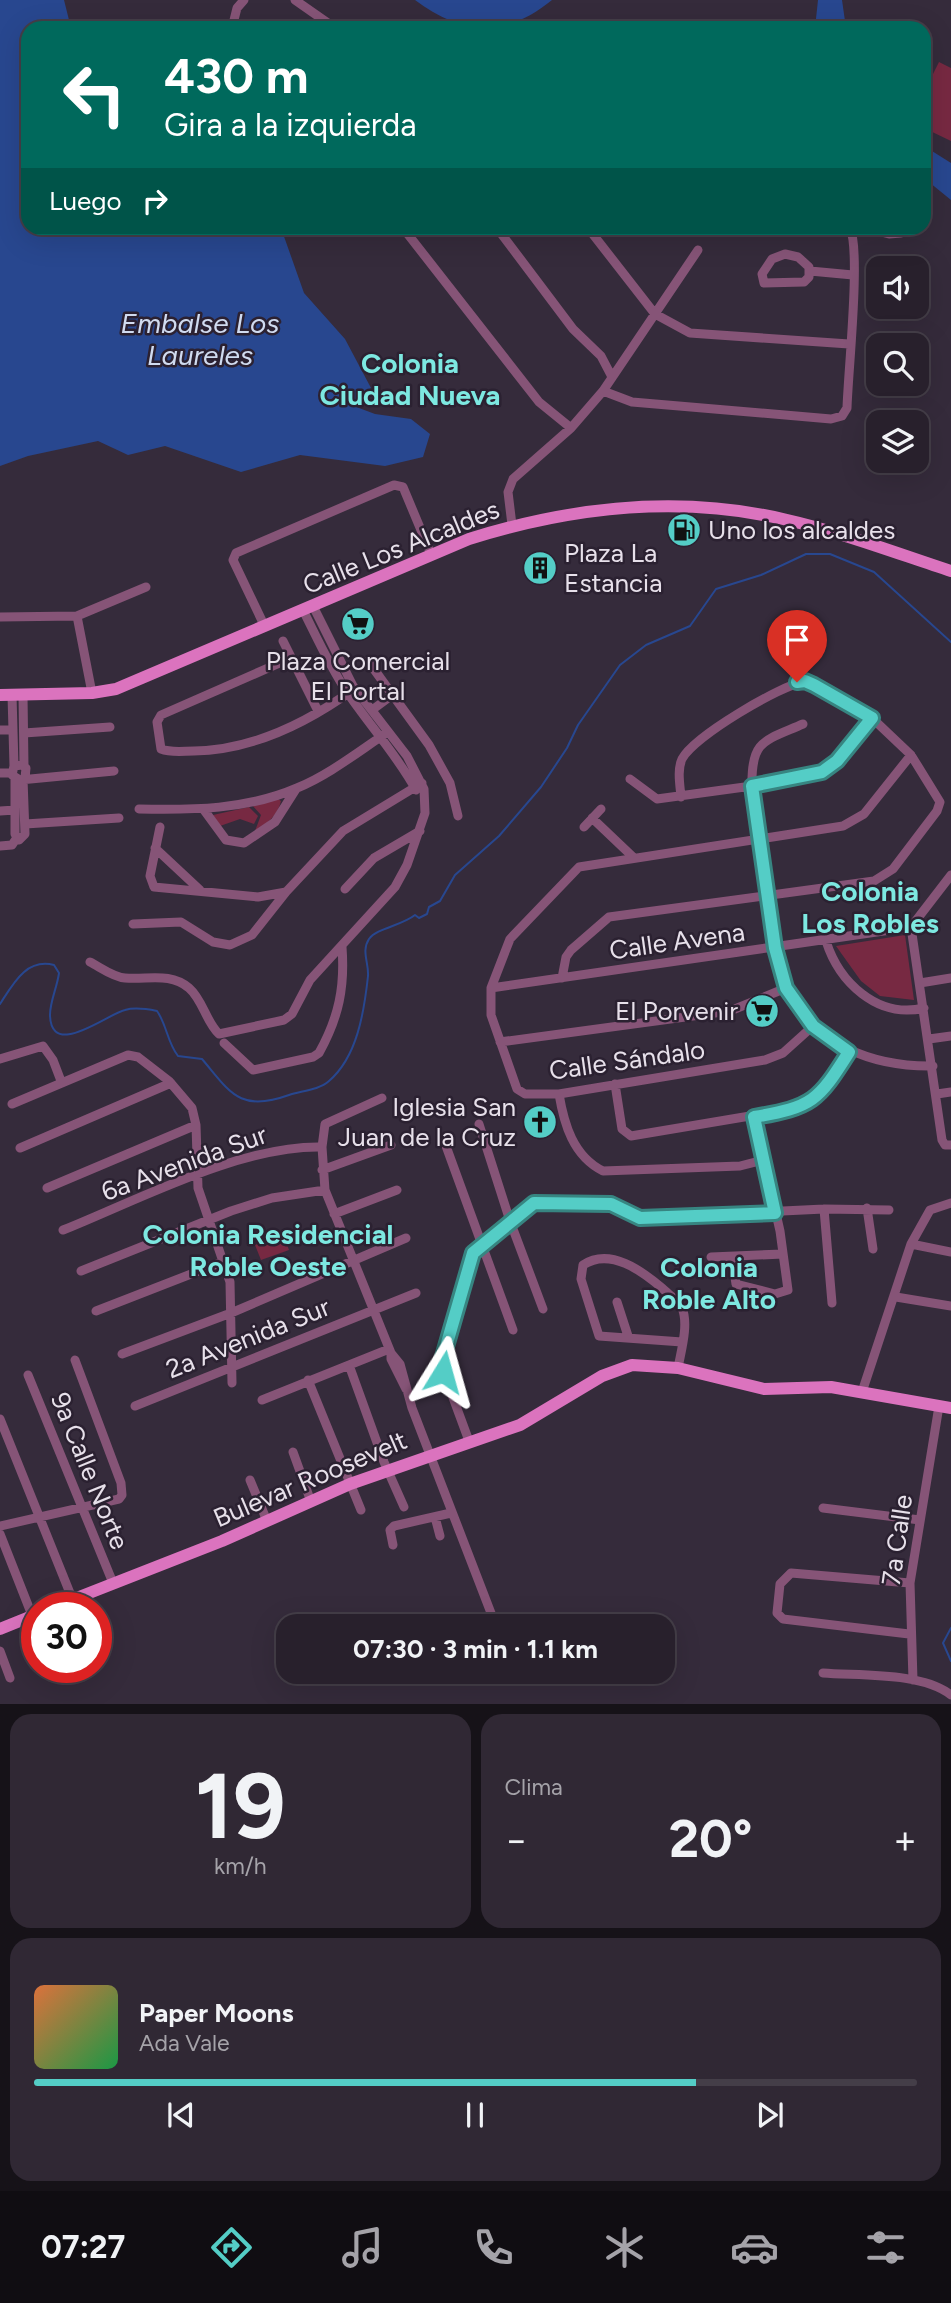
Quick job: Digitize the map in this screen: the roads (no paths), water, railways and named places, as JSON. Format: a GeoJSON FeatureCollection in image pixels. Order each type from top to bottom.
{"type":"FeatureCollection","features":[{"type":"Feature","properties":{"kind":"main road","name":"Calle Los Alcaldes"},"geometry":{"type":"LineString","coordinates":[[12,695],[92,693],[139,681],[431,554],[512,525],[590,510],[634,506],[732,510],[828,530],[951,571]]}},
{"type":"Feature","properties":{"kind":"main road","name":"Bulevar Roosevelt"},"geometry":{"type":"LineString","coordinates":[[97,1592],[267,1521],[310,1499],[535,1418],[617,1369],[646,1364],[678,1368],[764,1389],[831,1388],[945,1407]]}},
{"type":"Feature","properties":{"kind":"main road"},"geometry":{"type":"LineString","coordinates":[[0,1629],[21,1624]]}},
{"type":"Feature","properties":{"kind":"street"},"geometry":{"type":"LineString","coordinates":[[234,21],[237,8],[244,0]]}},
{"type":"Feature","properties":{"kind":"street"},"geometry":{"type":"LineString","coordinates":[[295,0],[325,21]]}},
{"type":"Feature","properties":{"kind":"street"},"geometry":{"type":"LineString","coordinates":[[408,235],[539,402],[571,428]]}},
{"type":"Feature","properties":{"kind":"street"},"geometry":{"type":"LineString","coordinates":[[502,235],[573,328],[601,356],[611,377]]}},
{"type":"Feature","properties":{"kind":"street"},"geometry":{"type":"LineString","coordinates":[[593,235],[655,314],[676,327],[701,335],[849,344]]}},
{"type":"Feature","properties":{"kind":"street"},"geometry":{"type":"LineString","coordinates":[[603,391],[632,402],[837,418],[847,408],[853,235]]}},
{"type":"Feature","properties":{"kind":"street"},"geometry":{"type":"LineString","coordinates":[[512,525],[508,492],[513,479],[571,428],[603,391],[698,250]]}},
{"type":"Feature","properties":{"kind":"street"},"geometry":{"type":"LineString","coordinates":[[777,255],[798,257],[810,271],[804,282],[783,285],[764,283],[762,279],[777,255]]}},
{"type":"Feature","properties":{"kind":"street"},"geometry":{"type":"LineString","coordinates":[[810,271],[853,275]]}},
{"type":"Feature","properties":{"kind":"street"},"geometry":{"type":"LineString","coordinates":[[265,627],[233,559],[236,553],[394,485],[402,487],[431,554]]}},
{"type":"Feature","properties":{"kind":"street"},"geometry":{"type":"LineString","coordinates":[[0,617],[77,616],[146,587]]}},
{"type":"Feature","properties":{"kind":"street"},"geometry":{"type":"LineString","coordinates":[[90,962],[121,977],[156,976],[174,979],[197,997],[216,1033],[222,1034],[289,1017],[310,980],[395,887],[420,831],[420,790],[351,691],[308,608]]}},
{"type":"Feature","properties":{"kind":"street"},"geometry":{"type":"LineString","coordinates":[[77,616],[92,693]]}},
{"type":"Feature","properties":{"kind":"street"},"geometry":{"type":"LineString","coordinates":[[283,641],[318,711]]}},
{"type":"Feature","properties":{"kind":"street"},"geometry":{"type":"LineString","coordinates":[[291,658],[161,715],[157,722],[158,745],[166,751],[237,747],[258,741],[351,691]]}},
{"type":"Feature","properties":{"kind":"street"},"geometry":{"type":"LineString","coordinates":[[368,661],[429,745],[450,783],[458,816]]}},
{"type":"Feature","properties":{"kind":"street"},"geometry":{"type":"LineString","coordinates":[[562,978],[566,957],[571,950],[609,918],[874,881],[893,869],[937,811],[939,796],[911,755],[872,718],[805,681],[797,682],[723,721],[697,742],[681,762],[681,797]]}},
{"type":"Feature","properties":{"kind":"street"},"geometry":{"type":"LineString","coordinates":[[351,691],[372,710],[384,735]]}},
{"type":"Feature","properties":{"kind":"street"},"geometry":{"type":"LineString","coordinates":[[12,695],[13,730],[25,824],[23,838],[16,839]]}},
{"type":"Feature","properties":{"kind":"street"},"geometry":{"type":"LineString","coordinates":[[0,846],[12,845],[16,839],[15,810],[24,733],[12,695]]}},
{"type":"Feature","properties":{"kind":"street"},"geometry":{"type":"LineString","coordinates":[[372,710],[391,696]]}},
{"type":"Feature","properties":{"kind":"street"},"geometry":{"type":"LineString","coordinates":[[630,779],[652,797],[681,797],[822,772],[837,761],[872,718]]}},
{"type":"Feature","properties":{"kind":"street"},"geometry":{"type":"LineString","coordinates":[[803,724],[756,750],[751,760],[752,786],[775,948],[786,988],[813,1026],[849,1052],[885,1062],[933,1066]]}},
{"type":"Feature","properties":{"kind":"street"},"geometry":{"type":"LineString","coordinates":[[24,733],[110,727]]}},
{"type":"Feature","properties":{"kind":"street"},"geometry":{"type":"LineString","coordinates":[[0,730],[13,730]]}},
{"type":"Feature","properties":{"kind":"street"},"geometry":{"type":"LineString","coordinates":[[139,809],[204,810],[256,801],[296,789],[384,735]]}},
{"type":"Feature","properties":{"kind":"street"},"geometry":{"type":"LineString","coordinates":[[786,988],[730,1011],[500,1042],[491,1015],[491,988],[510,939],[568,876],[584,864],[844,826],[855,822],[864,814],[911,755]]}},
{"type":"Feature","properties":{"kind":"street"},"geometry":{"type":"LineString","coordinates":[[0,773],[114,771]]}},
{"type":"Feature","properties":{"kind":"street"},"geometry":{"type":"LineString","coordinates":[[204,810],[226,840],[244,843],[257,838],[275,822],[296,789]]}},
{"type":"Feature","properties":{"kind":"street"},"geometry":{"type":"LineString","coordinates":[[133,924],[181,922],[213,942],[230,945],[252,935],[286,892],[343,831],[394,801],[420,790]]}},
{"type":"Feature","properties":{"kind":"street"},"geometry":{"type":"LineString","coordinates":[[584,827],[601,809]]}},
{"type":"Feature","properties":{"kind":"street"},"geometry":{"type":"LineString","coordinates":[[0,811],[15,810]]}},
{"type":"Feature","properties":{"kind":"street"},"geometry":{"type":"LineString","coordinates":[[25,824],[119,818]]}},
{"type":"Feature","properties":{"kind":"street"},"geometry":{"type":"LineString","coordinates":[[592,818],[633,857]]}},
{"type":"Feature","properties":{"kind":"street"},"geometry":{"type":"LineString","coordinates":[[160,827],[150,876],[155,887],[258,897],[286,892]]}},
{"type":"Feature","properties":{"kind":"street"},"geometry":{"type":"LineString","coordinates":[[345,889],[374,858],[420,831]]}},
{"type":"Feature","properties":{"kind":"street"},"geometry":{"type":"LineString","coordinates":[[155,848],[200,890]]}},
{"type":"Feature","properties":{"kind":"street"},"geometry":{"type":"LineString","coordinates":[[948,1145],[937,1094],[911,927],[951,875]]}},
{"type":"Feature","properties":{"kind":"street","name":"Calle Avena"},"geometry":{"type":"LineString","coordinates":[[491,988],[911,927]]}},
{"type":"Feature","properties":{"kind":"street"},"geometry":{"type":"LineString","coordinates":[[826,941],[838,970],[860,993],[889,1008],[924,1008]]}},
{"type":"Feature","properties":{"kind":"street"},"geometry":{"type":"LineString","coordinates":[[224,1043],[248,1068],[258,1070],[313,1057],[319,1053],[341,1005],[344,976],[342,947]]}},
{"type":"Feature","properties":{"kind":"street"},"geometry":{"type":"LineString","coordinates":[[920,982],[951,978]]}},
{"type":"Feature","properties":{"kind":"street","name":"Calle Sándalo"},"geometry":{"type":"LineString","coordinates":[[500,1042],[519,1093],[559,1094],[765,1060],[783,1053],[813,1026]]}},
{"type":"Feature","properties":{"kind":"street"},"geometry":{"type":"LineString","coordinates":[[929,1039],[951,1036]]}},
{"type":"Feature","properties":{"kind":"street"},"geometry":{"type":"LineString","coordinates":[[0,1059],[43,1046],[53,1060],[61,1081]]}},
{"type":"Feature","properties":{"kind":"street"},"geometry":{"type":"LineString","coordinates":[[615,1084],[622,1129],[627,1135],[754,1117],[812,1102],[824,1090],[849,1052]]}},
{"type":"Feature","properties":{"kind":"street"},"geometry":{"type":"LineString","coordinates":[[12,1104],[61,1081],[128,1055],[138,1057],[172,1083],[192,1108],[196,1125],[196,1177],[207,1220],[230,1282],[232,1383]]}},
{"type":"Feature","properties":{"kind":"street"},"geometry":{"type":"LineString","coordinates":[[20,1148],[172,1083]]}},
{"type":"Feature","properties":{"kind":"street"},"geometry":{"type":"LineString","coordinates":[[937,1094],[951,1091]]}},
{"type":"Feature","properties":{"kind":"street"},"geometry":{"type":"LineString","coordinates":[[559,1094],[564,1121],[574,1145],[594,1166],[603,1171],[740,1166],[763,1160]]}},
{"type":"Feature","properties":{"kind":"street"},"geometry":{"type":"LineString","coordinates":[[382,1098],[325,1124],[322,1147],[325,1190],[391,1359],[406,1389],[491,1614]]}},
{"type":"Feature","properties":{"kind":"street"},"geometry":{"type":"LineString","coordinates":[[732,1256],[736,1284],[782,1293],[789,1287],[777,1213],[754,1117]]}},
{"type":"Feature","properties":{"kind":"street"},"geometry":{"type":"LineString","coordinates":[[479,1124],[510,1220],[544,1309]]}},
{"type":"Feature","properties":{"kind":"street"},"geometry":{"type":"LineString","coordinates":[[47,1188],[196,1125]]}},
{"type":"Feature","properties":{"kind":"street"},"geometry":{"type":"LineString","coordinates":[[322,1170],[391,1145]]}},
{"type":"Feature","properties":{"kind":"street"},"geometry":{"type":"LineString","coordinates":[[446,1146],[513,1330]]}},
{"type":"Feature","properties":{"kind":"street","name":"6a Avenida Sur"},"geometry":{"type":"LineString","coordinates":[[63,1230],[196,1177],[264,1154],[303,1147],[322,1147]]}},
{"type":"Feature","properties":{"kind":"street"},"geometry":{"type":"LineString","coordinates":[[334,1214],[397,1189]]}},
{"type":"Feature","properties":{"kind":"street"},"geometry":{"type":"LineString","coordinates":[[81,1271],[207,1220],[272,1198],[325,1190]]}},
{"type":"Feature","properties":{"kind":"street"},"geometry":{"type":"LineString","coordinates":[[469,1441],[441,1365],[469,1260],[510,1220],[540,1202],[616,1205],[640,1218],[824,1209],[889,1210]]}},
{"type":"Feature","properties":{"kind":"street"},"geometry":{"type":"LineString","coordinates":[[862,1392],[896,1297],[911,1244],[930,1210],[951,1203]]}},
{"type":"Feature","properties":{"kind":"street"},"geometry":{"type":"LineString","coordinates":[[867,1208],[873,1250]]}},
{"type":"Feature","properties":{"kind":"street"},"geometry":{"type":"LineString","coordinates":[[824,1209],[832,1303]]}},
{"type":"Feature","properties":{"kind":"street"},"geometry":{"type":"LineString","coordinates":[[122,1354],[231,1314],[406,1238]]}},
{"type":"Feature","properties":{"kind":"street"},"geometry":{"type":"LineString","coordinates":[[911,1244],[951,1252]]}},
{"type":"Feature","properties":{"kind":"street"},"geometry":{"type":"LineString","coordinates":[[711,1256],[783,1254]]}},
{"type":"Feature","properties":{"kind":"street"},"geometry":{"type":"LineString","coordinates":[[678,1368],[682,1342],[683,1311],[680,1304],[638,1267],[594,1260],[583,1265],[582,1279],[599,1336],[682,1342]]}},
{"type":"Feature","properties":{"kind":"street"},"geometry":{"type":"LineString","coordinates":[[96,1311],[222,1262]]}},
{"type":"Feature","properties":{"kind":"street","name":"2a Avenida Sur"},"geometry":{"type":"LineString","coordinates":[[135,1406],[416,1293]]}},
{"type":"Feature","properties":{"kind":"street"},"geometry":{"type":"LineString","coordinates":[[896,1297],[951,1306]]}},
{"type":"Feature","properties":{"kind":"street"},"geometry":{"type":"LineString","coordinates":[[617,1302],[628,1336]]}},
{"type":"Feature","properties":{"kind":"street"},"geometry":{"type":"LineString","coordinates":[[262,1400],[308,1380],[390,1351]]}},
{"type":"Feature","properties":{"kind":"street"},"geometry":{"type":"LineString","coordinates":[[0,1526],[84,1510],[114,1501],[122,1495],[121,1483],[75,1360]]}},
{"type":"Feature","properties":{"kind":"street"},"geometry":{"type":"LineString","coordinates":[[349,1365],[387,1471],[404,1507]]}},
{"type":"Feature","properties":{"kind":"street","name":"9a Calle Norte"},"geometry":{"type":"LineString","coordinates":[[28,1375],[113,1583]]}},
{"type":"Feature","properties":{"kind":"street"},"geometry":{"type":"LineString","coordinates":[[308,1380],[361,1510]]}},
{"type":"Feature","properties":{"kind":"street","name":"7a Calle"},"geometry":{"type":"LineString","coordinates":[[913,1680],[909,1634],[910,1583],[920,1520],[945,1407]]}},
{"type":"Feature","properties":{"kind":"street"},"geometry":{"type":"LineString","coordinates":[[0,1419],[70,1592]]}},
{"type":"Feature","properties":{"kind":"street"},"geometry":{"type":"LineString","coordinates":[[293,1452],[310,1499]]}},
{"type":"Feature","properties":{"kind":"street"},"geometry":{"type":"LineString","coordinates":[[250,1480],[267,1521]]}},
{"type":"Feature","properties":{"kind":"street"},"geometry":{"type":"LineString","coordinates":[[823,1508],[920,1520]]}},
{"type":"Feature","properties":{"kind":"street"},"geometry":{"type":"LineString","coordinates":[[393,1545],[390,1530],[394,1525],[451,1513]]}},
{"type":"Feature","properties":{"kind":"street"},"geometry":{"type":"LineString","coordinates":[[435,1517],[440,1536]]}},
{"type":"Feature","properties":{"kind":"street"},"geometry":{"type":"LineString","coordinates":[[0,1534],[24,1592]]}},
{"type":"Feature","properties":{"kind":"street"},"geometry":{"type":"LineString","coordinates":[[909,1634],[783,1619],[777,1613],[780,1584],[791,1573],[910,1583]]}},
{"type":"Feature","properties":{"kind":"street"},"geometry":{"type":"LineString","coordinates":[[0,1651],[10,1678]]}},
{"type":"Feature","properties":{"kind":"street"},"geometry":{"type":"LineString","coordinates":[[823,1673],[913,1680],[936,1685],[951,1695]]}},
{"type":"Feature","properties":{"kind":"water","name":"Embalse Los Laureles"},"geometry":{"type":"Polygon","coordinates":[[[0,0],[64,0],[69,21],[21,21],[21,235],[283,235],[304,293],[345,339],[371,388],[351,405],[375,414],[411,419],[430,434],[423,457],[385,466],[300,455],[241,472],[165,446],[128,455],[98,441],[28,456],[0,466],[0,0]]]}},
{"type":"Feature","properties":{"kind":"water"},"geometry":{"type":"Polygon","coordinates":[[[415,0],[552,0],[518,21],[452,21],[432,12],[415,0]]]}},
{"type":"Feature","properties":{"kind":"water"},"geometry":{"type":"Polygon","coordinates":[[[818,0],[842,0],[845,21],[816,21],[818,0]]]}},
{"type":"Feature","properties":{"kind":"water"},"geometry":{"type":"Polygon","coordinates":[[[931,150],[951,163],[951,200],[931,184],[931,150]]]}},
{"type":"Feature","properties":{"kind":"waterway"},"geometry":{"type":"LineString","coordinates":[[0,1004],[21,974],[36,965],[54,965],[59,973],[50,1015],[53,1028],[60,1034],[81,1031],[129,1009],[157,1011],[178,1056],[202,1059],[237,1096],[258,1102],[320,1086],[339,1071],[358,1033],[366,990],[366,948],[369,939],[415,915],[419,918],[427,914],[429,907],[440,901],[455,875],[499,836],[541,787],[567,748],[578,725],[620,665],[646,645],[690,626],[716,589],[761,575],[806,554],[830,554],[874,572],[951,642]]}},
{"type":"Feature","properties":{"kind":"waterway"},"geometry":{"type":"LineString","coordinates":[[951,1628],[943,1643],[951,1661]]}},
{"type":"Feature","properties":{"kind":"place","name":"Uno los alcaldes"},"geometry":{"type":"Point","coordinates":[684,530]}},
{"type":"Feature","properties":{"kind":"place","name":"Plaza La Estancia"},"geometry":{"type":"Point","coordinates":[540,568]}},
{"type":"Feature","properties":{"kind":"place","name":"Plaza Comercial El Portal"},"geometry":{"type":"Point","coordinates":[358,624]}},
{"type":"Feature","properties":{"kind":"place","name":"El Porvenir"},"geometry":{"type":"Point","coordinates":[762,1011]}},
{"type":"Feature","properties":{"kind":"place","name":"Iglesia San Juan de la Cruz"},"geometry":{"type":"Point","coordinates":[540,1122]}},
{"type":"Feature","properties":{"kind":"district","name":"Colonia Ciudad Nueva"},"geometry":{"type":"Point","coordinates":[410,379]}},
{"type":"Feature","properties":{"kind":"district","name":"Colonia Los Robles"},"geometry":{"type":"Point","coordinates":[870,907]}},
{"type":"Feature","properties":{"kind":"district","name":"Colonia Residencial Roble Oeste"},"geometry":{"type":"Point","coordinates":[268,1250]}},
{"type":"Feature","properties":{"kind":"district","name":"Colonia Roble Alto"},"geometry":{"type":"Point","coordinates":[709,1283]}}]}
